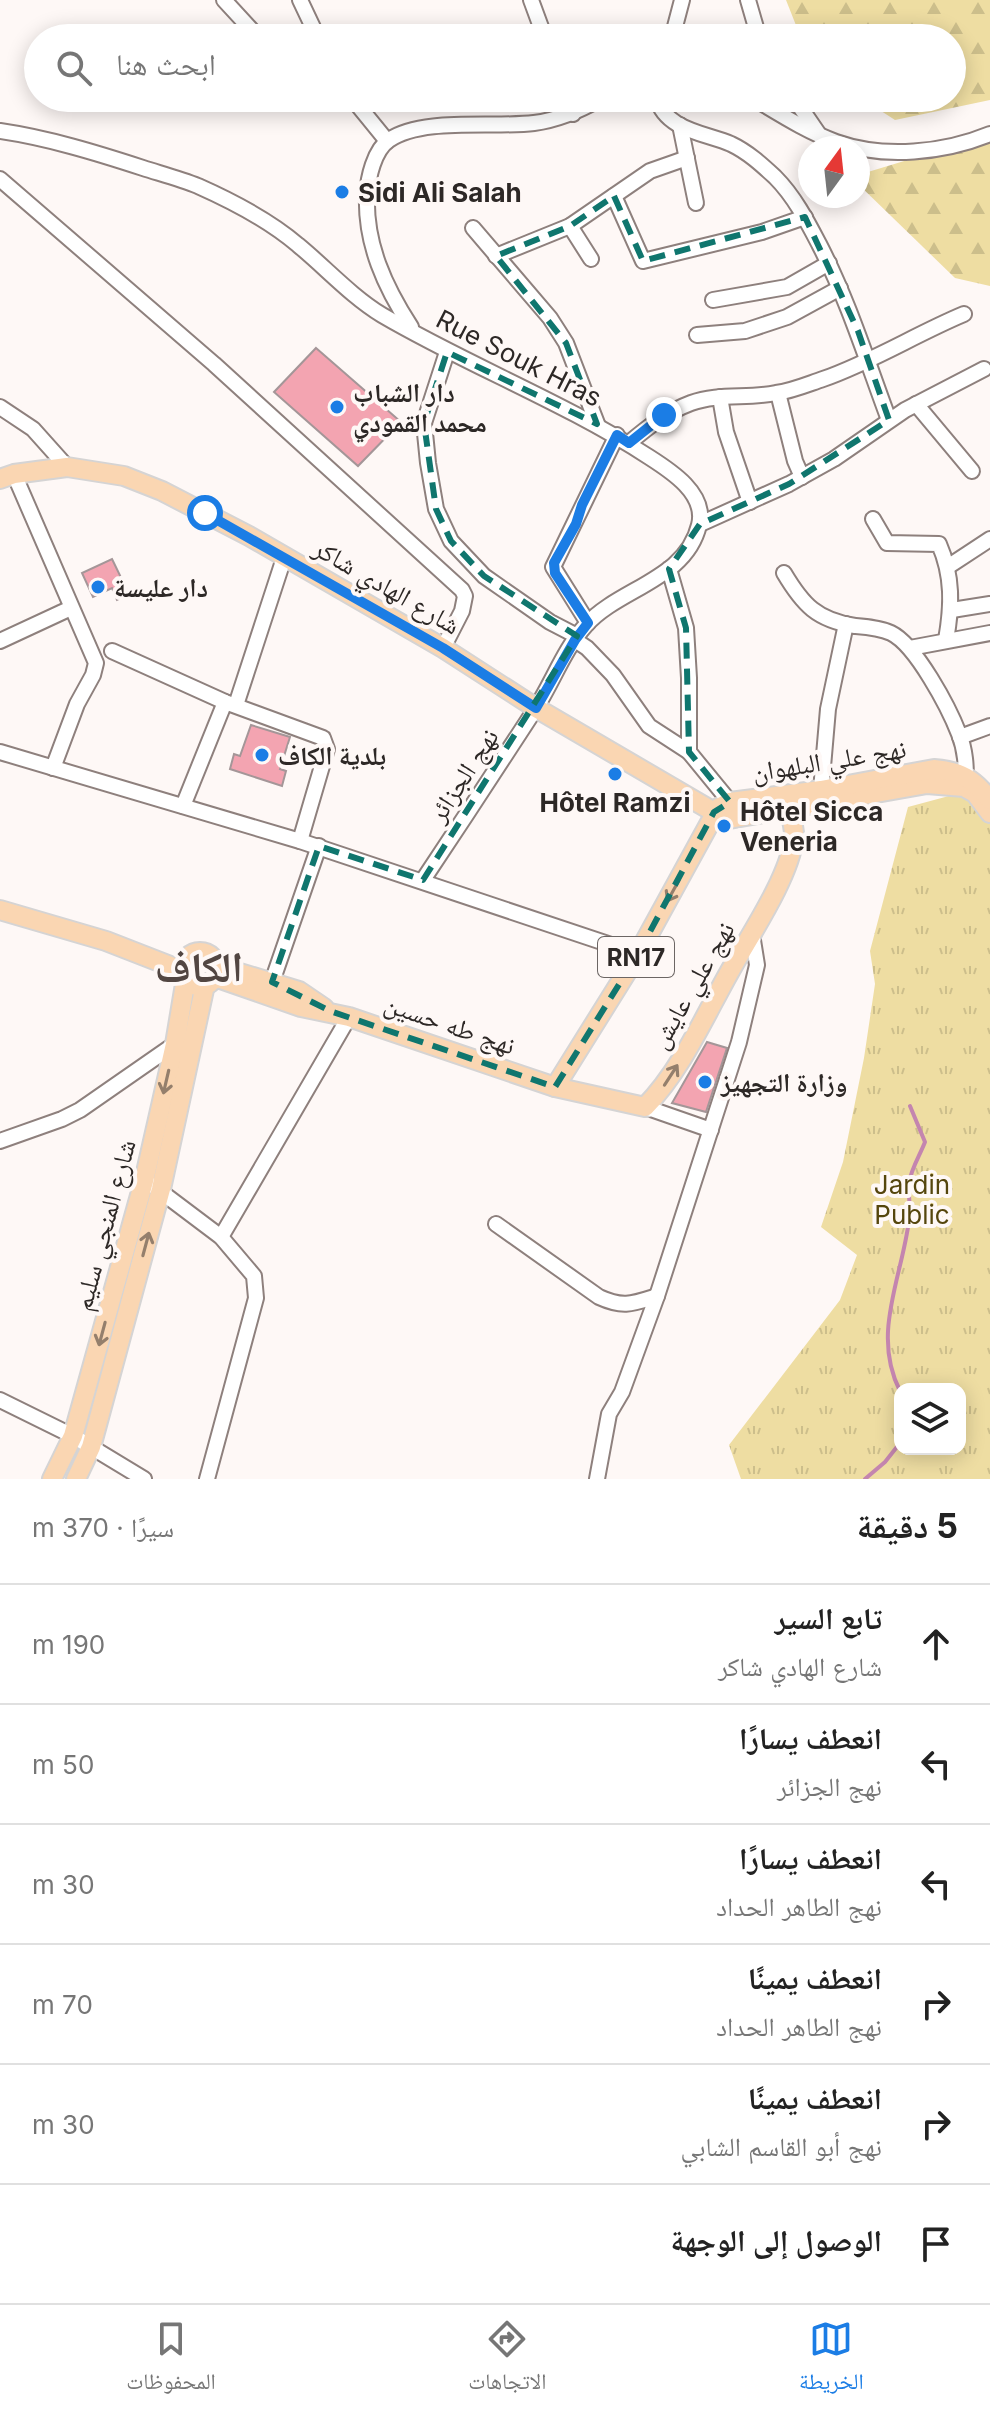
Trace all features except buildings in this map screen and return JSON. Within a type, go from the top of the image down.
[{"type":"main road","name":"شارع الهادي شاكر","points":[[7,476],[67,467],[124,476],[162,491],[443,648],[536,708],[720,814]]},
{"type":"main road","name":"نهج علي البلهوان","points":[[787,802],[821,790],[934,769],[950,770],[965,781]]},
{"type":"main road","name":"نهج علي البلهوان","points":[[720,814],[787,802],[965,781]]},
{"type":"main road","points":[[965,781],[978,785],[990,800]]},
{"type":"main road","points":[[965,781],[990,813]]},
{"type":"main road","name":"نهج علي عايش","points":[[645,1107],[668,1080],[752,934],[788,859],[794,838],[787,802]]},
{"type":"main road","name":"RN17","points":[[555,1087],[720,814]]},
{"type":"main road","points":[[0,910],[186,968],[198,986],[212,976],[214,959],[202,951],[186,968]]},
{"type":"main road","name":"شارع المنجي سليم","points":[[76,1479],[91,1447],[152,1185],[186,968]]},
{"type":"main road","name":"نهج طه حسين","points":[[212,976],[272,982],[299,991],[330,1011]]},
{"type":"main road","name":"نهج طه حسين","points":[[212,976],[301,1007],[349,1017],[555,1087]]},
{"type":"main road","name":"شارع المنجي سليم","points":[[52,1479],[73,1436],[152,1185],[212,976]]},
{"type":"main road","points":[[555,1087],[645,1107]]},
{"type":"street","points":[[224,0],[246,24]]},
{"type":"street","points":[[300,0],[311,24]]},
{"type":"street","points":[[531,0],[540,24]]},
{"type":"street","points":[[676,24],[682,0]]},
{"type":"street","points":[[748,0],[755,24]]},
{"type":"street","points":[[363,112],[387,141]]},
{"type":"street","points":[[413,331],[384,279],[366,215],[367,189],[375,160],[387,141],[407,131],[436,126],[524,124],[577,112]]},
{"type":"street","points":[[663,112],[680,125],[733,145],[758,161],[781,183],[805,217],[829,263],[889,420]]},
{"type":"street","points":[[778,112],[818,134],[851,145],[896,151],[934,149],[990,134]]},
{"type":"street","points":[[803,112],[818,134]]},
{"type":"street","points":[[680,125],[696,203]]},
{"type":"street","name":"Rue Souk Hras","points":[[0,131],[108,157],[195,185],[250,211],[295,242],[357,297],[447,352],[623,439],[682,480],[693,494],[699,509],[700,524]]},
{"type":"street","points":[[496,256],[570,226],[650,171],[687,158]]},
{"type":"street","points":[[0,179],[214,364],[462,590],[465,596],[462,611],[443,648]]},
{"type":"street","points":[[614,196],[643,261],[762,232],[805,217]]},
{"type":"street","points":[[570,226],[591,259]]},
{"type":"street","points":[[473,228],[550,318],[566,343],[598,426]]},
{"type":"street","points":[[713,300],[787,287],[829,263]]},
{"type":"street","points":[[697,335],[745,331],[787,317],[840,288]]},
{"type":"street","points":[[588,623],[553,567],[623,439],[693,402],[778,393],[868,362],[902,341],[964,314]]},
{"type":"street","points":[[447,352],[424,423],[436,509],[451,541],[484,576],[576,638],[613,675],[649,726],[689,752]]},
{"type":"street","points":[[700,524],[802,477],[834,459],[889,420],[984,369]]},
{"type":"street","points":[[778,393],[802,477]]},
{"type":"street","points":[[720,397],[726,432],[750,502]]},
{"type":"street","points":[[916,404],[972,471]]},
{"type":"street","points":[[0,407],[33,429],[67,467]]},
{"type":"street","points":[[7,476],[96,663],[53,768]]},
{"type":"street","points":[[873,519],[887,543],[939,544],[949,566],[952,610],[946,640]]},
{"type":"street","name":"نهج الجزائر","points":[[423,880],[536,708],[576,638],[588,623],[608,607],[669,569],[689,548],[700,524]]},
{"type":"street","points":[[949,566],[990,539]]},
{"type":"street","points":[[183,806],[230,703],[284,558]]},
{"type":"street","points":[[669,569],[686,628],[689,752],[720,814]]},
{"type":"street","points":[[784,573],[809,609],[819,615],[894,634],[910,648],[960,737],[965,781]]},
{"type":"street","points":[[952,610],[990,604]]},
{"type":"street","points":[[0,641],[71,608]]},
{"type":"street","points":[[821,790],[828,709],[846,624]]},
{"type":"street","points":[[910,648],[990,633]]},
{"type":"street","points":[[112,651],[230,703],[317,734],[327,749],[300,841]]},
{"type":"street","points":[[960,737],[990,726]]},
{"type":"street","points":[[0,752],[319,846],[638,954]]},
{"type":"street","points":[[272,982],[319,846]]},
{"type":"street","points":[[597,1479],[609,1414],[622,1392],[657,1296],[739,1042],[757,965],[752,934]]},
{"type":"street","points":[[221,1237],[349,1017]]},
{"type":"street","points":[[0,1141],[80,1110],[175,1044]]},
{"type":"street","points":[[645,1107],[711,1130]]},
{"type":"street","points":[[152,1185],[221,1237],[254,1276],[257,1291],[207,1479]]},
{"type":"street","points":[[496,1224],[599,1297],[616,1305],[629,1305],[657,1296]]},
{"type":"street","points":[[0,1400],[73,1436],[144,1479]]},
{"type":"highlighted area","points":[[614,196],[643,261],[805,217],[858,331],[889,420],[789,484],[700,524],[669,569],[686,628],[689,752],[730,802],[714,812],[638,954],[555,1087],[330,1011],[272,982],[319,846],[423,880],[577,636],[484,576],[451,541],[436,509],[424,423],[447,352],[597,424],[566,343],[496,256],[570,226]]},
{"type":"green space","points":[[786,0],[990,0],[990,100],[966,105],[966,24],[795,24]]},
{"type":"green space","points":[[883,112],[933,112],[895,120]]},
{"type":"green space","points":[[990,135],[990,286],[955,278],[870,196],[870,171]]},
{"type":"green space","name":"Jardin Public","points":[[960,793],[990,819],[990,1479],[741,1479],[729,1445],[840,1300],[857,1255],[821,1227],[843,1162],[864,1058],[875,984],[870,951],[908,807]]},
{"type":"waterway","points":[[897,1383],[888,1348],[888,1327],[909,1220],[909,1183],[925,1142],[910,1106]]},
{"type":"waterway","points":[[865,1479],[894,1451]]},
{"type":"place","name":"Sidi Ali Salah","points":[[342,192]]},
{"type":"place","name":"دار الشباب محمد القمودي","points":[[337,407]]},
{"type":"place","name":"دار عليسة","points":[[98,587]]},
{"type":"place","name":"بلدية الكاف","points":[[262,755]]},
{"type":"place","name":"Hôtel Ramzi","points":[[615,774]]},
{"type":"place","name":"Hôtel Sicca Veneria","points":[[724,826]]},
{"type":"place","name":"وزارة التجهيز","points":[[705,1082]]},
{"type":"district","name":"الكاف","points":[[199,966]]},
{"type":"route","points":[[205,513],[443,648],[536,708],[588,623],[555,573],[554,563],[576,524],[582,505],[617,435],[629,443],[664,415]]}]
